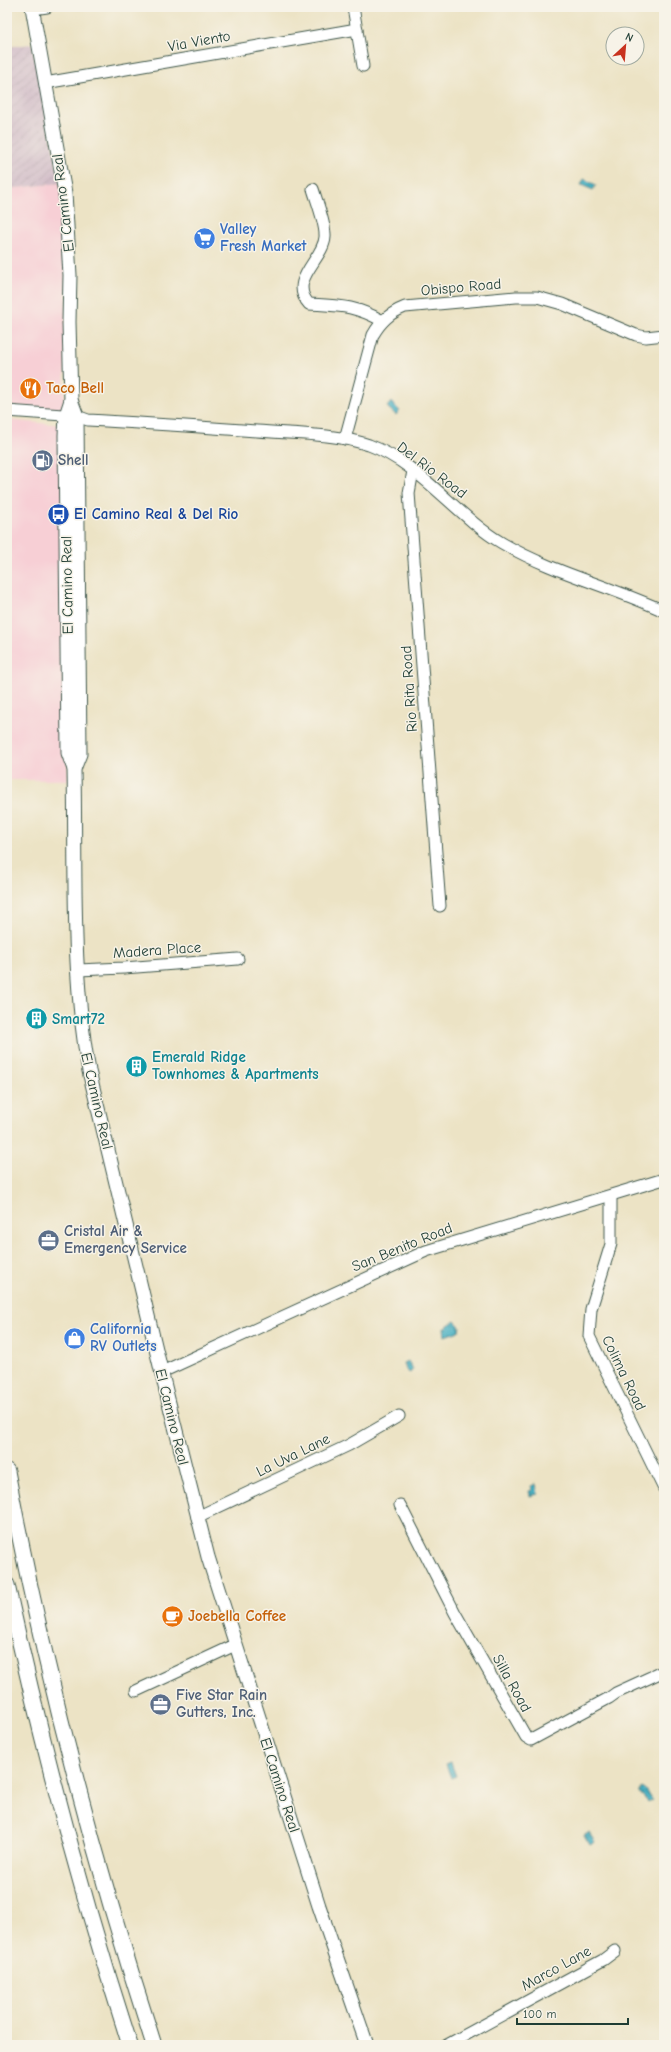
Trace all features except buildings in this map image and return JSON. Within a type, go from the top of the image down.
[{"type":"highway","points":[[7,1471],[41,1636],[67,1747],[109,1902],[154,2045]]},
{"type":"highway","points":[[7,1585],[39,1727],[66,1830],[87,1908],[130,2045]]},
{"type":"main road","name":"El Camino Real","points":[[32,8],[64,193],[69,238],[71,400],[74,419],[80,754],[74,769],[78,970],[81,1014],[90,1071],[197,1517],[235,1645],[321,1912],[367,2045]]},
{"type":"street","points":[[32,8],[47,7]]},
{"type":"street","points":[[353,7],[363,66]]},
{"type":"street","name":"Via Viento","points":[[45,83],[357,29]]},
{"type":"street","points":[[313,189],[326,236],[324,244],[305,275],[302,288],[303,298],[309,304],[346,305],[365,311],[383,321]]},
{"type":"street","name":"Obispo Road","points":[[345,439],[373,335],[383,321],[396,311],[413,306],[528,297],[554,301],[636,335],[646,337],[664,335]]},
{"type":"street","name":"Del Rio Road","points":[[7,411],[74,419]]},
{"type":"street","name":"Del Rio Road","points":[[7,417],[74,419],[316,435],[345,439],[382,451],[413,471],[487,533],[520,553],[540,563],[664,612]]},
{"type":"street","name":"Rio Rita Road","points":[[413,471],[409,493],[440,906]]},
{"type":"street","name":"Madera Place","points":[[78,970],[238,959]]},
{"type":"street","name":"San Benito Road","points":[[162,1372],[426,1251],[664,1179]]},
{"type":"street","name":"Colima Road","points":[[611,1196],[611,1244],[590,1309],[589,1336],[664,1489]]},
{"type":"street","name":"La Uva Lane","points":[[197,1517],[349,1445],[399,1416]]},
{"type":"street","name":"Silla Road","points":[[400,1505],[455,1613],[526,1737],[531,1740],[616,1693],[664,1671]]},
{"type":"street","points":[[136,1691],[235,1645]]},
{"type":"street","name":"Marco Lane","points":[[447,2045],[603,1960],[616,1951]]},
{"type":"shaded area","points":[[32,44],[60,183],[7,189],[7,47]]},
{"type":"shaded area","points":[[60,183],[67,257],[64,411],[7,406],[7,189]]},
{"type":"shaded area","points":[[7,420],[63,425],[68,780],[7,780]]},
{"type":"water","points":[[584,179],[596,185],[593,190],[581,185]]},
{"type":"water","points":[[391,402],[400,411],[396,415],[387,407]]},
{"type":"water","points":[[455,1321],[460,1326],[459,1331],[445,1336],[444,1328],[447,1328],[448,1325]]},
{"type":"water","points":[[408,1361],[413,1369],[410,1373],[406,1370],[404,1363]]},
{"type":"water","points":[[536,1484],[538,1494],[530,1496],[529,1491],[532,1490],[531,1486]]},
{"type":"water","points":[[451,1763],[456,1776],[451,1778],[446,1765]]},
{"type":"water","points":[[642,1788],[647,1791],[652,1800],[647,1803],[643,1796],[639,1794]]},
{"type":"water","points":[[589,1833],[595,1842],[590,1845],[584,1835]]},
{"type":"place","name":"Valley Fresh Market","points":[[205,238]]},
{"type":"place","name":"Taco Bell","points":[[31,388]]},
{"type":"place","name":"Shell","points":[[42,460]]},
{"type":"place","name":"El Camino Real & Del Rio","points":[[59,514]]},
{"type":"place","name":"Smart72","points":[[37,1019]]},
{"type":"place","name":"Emerald Ridge Townhomes & Apartments","points":[[136,1066]]},
{"type":"place","name":"Cristal Air & Emergency Service","points":[[48,1240]]},
{"type":"place","name":"California RV Outlets","points":[[74,1338]]},
{"type":"place","name":"Joebella Coffee","points":[[173,1616]]},
{"type":"place","name":"Five Star Rain Gutters, Inc.","points":[[161,1704]]}]
